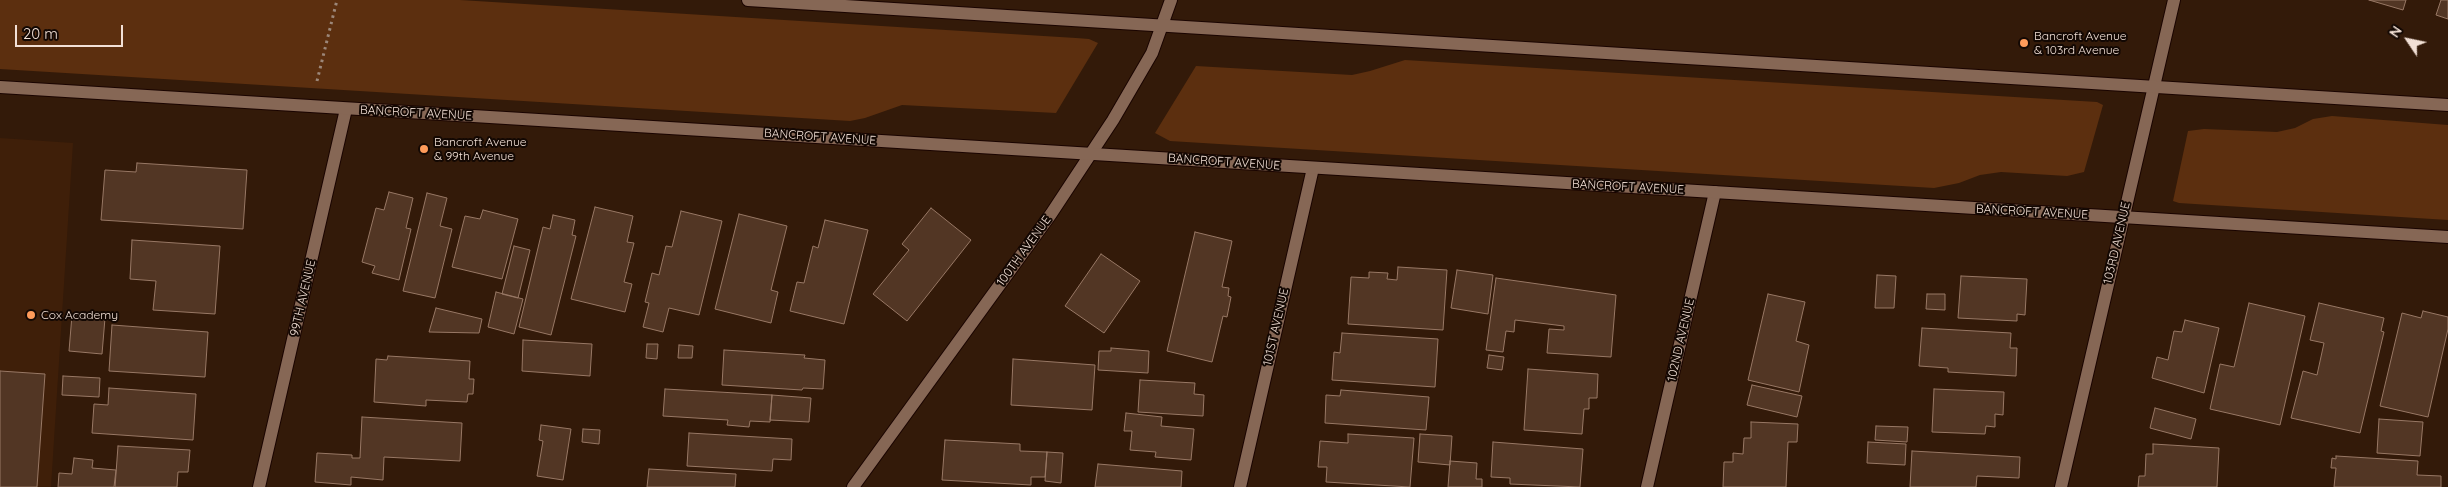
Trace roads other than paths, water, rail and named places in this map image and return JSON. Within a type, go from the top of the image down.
[{"type":"main road","points":[[748,0],[2448,105]]},
{"type":"main road","name":"100TH AVENUE","points":[[853,487],[1051,214],[1091,153],[1152,53],[1171,0]]},
{"type":"main road","name":"103RD AVENUE","points":[[2061,487],[2174,0]]},
{"type":"main road","name":"BANCROFT AVENUE","points":[[0,87],[2448,237]]},
{"type":"main road","name":"99TH AVENUE","points":[[259,487],[346,108]]},
{"type":"main road","name":"101ST AVENUE","points":[[1240,487],[1312,168]]},
{"type":"main road","name":"102ND AVENUE","points":[[1647,487],[1716,192]]},
{"type":"place","name":"Bancroft Avenue & 103rd Avenue","points":[[2024,43]]},
{"type":"place","name":"Bancroft Avenue & 99th Avenue","points":[[424,149]]},
{"type":"place","name":"Cox Academy","points":[[31,315]]}]
